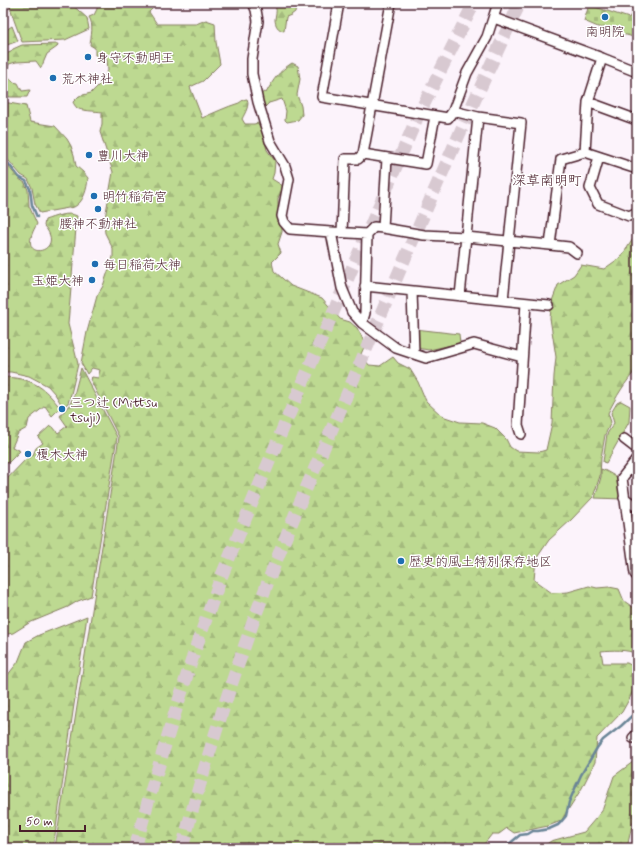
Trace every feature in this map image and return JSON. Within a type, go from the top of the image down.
[{"type":"street","points":[[253,3],[258,21],[252,59],[252,74],[258,102],[270,141],[285,166],[290,179],[282,216],[284,222],[290,229],[367,234]]},
{"type":"street","points":[[338,3],[322,97],[448,118],[453,111],[467,73],[487,37],[498,3]]},
{"type":"street","points":[[342,233],[345,159],[358,159],[363,154],[391,3]]},
{"type":"street","points":[[494,18],[637,72]]},
{"type":"street","points":[[585,152],[588,102],[602,58]]},
{"type":"street","points":[[588,102],[637,120]]},
{"type":"street","points":[[453,111],[478,117],[522,123],[503,300]]},
{"type":"street","points":[[363,154],[426,164],[434,116]]},
{"type":"street","points":[[460,296],[478,117]]},
{"type":"street","points":[[550,245],[561,159],[585,152],[637,170]]},
{"type":"street","points":[[599,157],[590,188],[598,204],[629,216],[637,212]]},
{"type":"street","points":[[383,228],[387,158]]},
{"type":"street","points":[[362,323],[365,313],[367,234],[374,227],[424,235],[466,237],[569,247],[577,253]]},
{"type":"street","points":[[331,232],[342,288],[352,312],[362,323],[396,348],[426,358],[474,344],[522,357]]},
{"type":"street","points":[[365,286],[549,305]]},
{"type":"street","points":[[412,290],[414,354]]},
{"type":"street","points":[[521,434],[518,425],[526,303]]},
{"type":"street","points":[[624,439],[637,450]]},
{"type":"street","points":[[637,459],[622,478],[635,574],[637,576]]},
{"type":"street","points":[[624,498],[637,508]]},
{"type":"green space","points":[[9,3],[70,3],[87,18],[89,29],[65,40],[22,42]]},
{"type":"green space","points":[[97,3],[158,3],[149,12],[157,24],[196,24],[206,20],[215,23],[216,42],[220,64],[203,81],[190,87],[202,118],[247,99],[248,106],[242,119],[245,124],[258,123],[262,131],[267,150],[275,161],[272,179],[283,186],[278,198],[278,206],[281,211],[282,224],[282,232],[278,244],[281,253],[272,262],[274,271],[291,286],[322,298],[340,319],[350,322],[357,328],[365,345],[361,354],[369,365],[380,366],[393,357],[398,363],[410,369],[418,382],[426,401],[442,416],[460,422],[482,423],[495,428],[506,439],[510,447],[516,451],[539,452],[546,450],[552,423],[556,357],[550,318],[552,301],[558,285],[574,275],[581,265],[604,269],[621,257],[633,239],[637,237],[637,369],[621,390],[608,413],[611,422],[605,435],[600,476],[593,497],[549,540],[536,559],[534,580],[552,593],[568,592],[589,586],[619,589],[624,601],[637,610],[637,654],[633,652],[615,650],[601,651],[603,663],[627,663],[636,668],[637,685],[622,712],[597,738],[595,762],[582,788],[561,821],[548,826],[514,833],[507,828],[499,834],[492,834],[481,848],[55,848],[119,437],[90,379],[92,377],[98,378],[100,370],[92,368],[87,374],[81,363],[87,332],[97,296],[103,286],[113,257],[113,249],[105,233],[104,224],[113,172],[100,132],[102,112],[79,109],[73,102],[79,96],[91,93],[102,82],[108,70],[107,59],[103,56],[95,55],[95,48],[90,45],[92,27],[89,17],[94,15],[97,9]]},
{"type":"green space","points":[[274,3],[297,3],[295,12],[286,17],[284,31],[277,27]]},
{"type":"green space","points":[[589,5],[629,18],[633,11],[637,12],[637,38],[598,27],[584,21]]},
{"type":"green space","points":[[12,26],[18,41],[7,45],[5,54],[22,45],[58,44],[57,47],[47,54],[41,68],[36,61],[16,62],[9,64],[7,75],[13,82],[18,83],[22,91],[30,90],[27,97],[3,96],[3,32]]},
{"type":"green space","points":[[292,63],[298,66],[300,79],[297,95],[301,106],[302,115],[298,120],[287,122],[285,120],[286,111],[282,99],[269,103],[265,107],[263,107],[260,100],[261,94],[264,92],[266,93],[277,76]]},
{"type":"green space","points":[[3,102],[26,106],[30,122],[55,126],[67,139],[74,155],[76,166],[88,178],[83,199],[77,205],[74,207],[40,213],[35,204],[32,188],[28,179],[21,175],[3,154]]},
{"type":"green space","points":[[3,160],[18,178],[25,183],[28,190],[29,206],[37,224],[31,237],[31,245],[35,250],[46,248],[50,243],[50,235],[44,226],[45,220],[65,214],[77,216],[68,324],[78,364],[68,403],[63,407],[48,386],[29,376],[11,372],[3,372]]},
{"type":"green space","points":[[415,329],[459,334],[460,343],[429,350],[416,348]]},
{"type":"green space","points":[[81,368],[117,437],[91,596],[29,623],[13,633],[3,635],[3,483],[26,459],[33,455],[36,448],[43,443],[38,437],[50,426],[53,427],[58,433],[67,426],[60,416],[70,404],[74,395]]},
{"type":"green space","points":[[3,377],[29,381],[48,394],[60,408],[52,416],[45,406],[29,419],[27,428],[18,433],[12,447],[20,451],[9,462],[3,465]]},
{"type":"green space","points":[[621,401],[630,406],[629,422],[606,463],[603,462],[607,434],[614,423],[611,413],[617,403]]},
{"type":"green space","points":[[601,469],[620,479],[622,499],[595,498],[601,477]]},
{"type":"green space","points":[[87,616],[53,848],[3,848],[3,681],[18,662],[26,642],[39,635]]},
{"type":"green space","points":[[637,759],[637,813],[632,825],[627,848],[541,848],[551,841],[584,832],[602,811],[614,776]]},
{"type":"waterway","points":[[3,157],[19,177],[26,181],[30,189],[32,205],[37,217]]},
{"type":"waterway","points":[[487,848],[490,845],[508,845],[520,835],[528,834],[533,831],[549,829],[558,825],[566,816],[569,802],[581,775],[597,748],[603,740],[637,711]]},
{"type":"tunnel","points":[[135,848],[172,722],[195,650],[220,580],[278,440],[417,118],[474,3]]},
{"type":"tunnel","points":[[182,848],[200,784],[240,657],[285,539],[436,186],[520,3]]},
{"type":"place","name":"南明院","points":[[605,17]]},
{"type":"place","name":"身守不動明王","points":[[88,57]]},
{"type":"place","name":"荒木神社","points":[[53,78]]},
{"type":"place","name":"豊川大神","points":[[89,155]]},
{"type":"place","name":"明竹稲荷宮","points":[[94,196]]},
{"type":"place","name":"腰神不動神社","points":[[98,209]]},
{"type":"place","name":"毎日稲荷大神","points":[[95,264]]},
{"type":"place","name":"玉姫大神","points":[[92,280]]},
{"type":"place","name":"三つ辻 (Mittsu tsuji)","points":[[62,409]]},
{"type":"place","name":"榎木大神","points":[[28,454]]},
{"type":"place","name":"歴史的風土特別保存地区","points":[[401,561]]},
{"type":"district","name":"深草南明町","points":[[547,180]]}]
